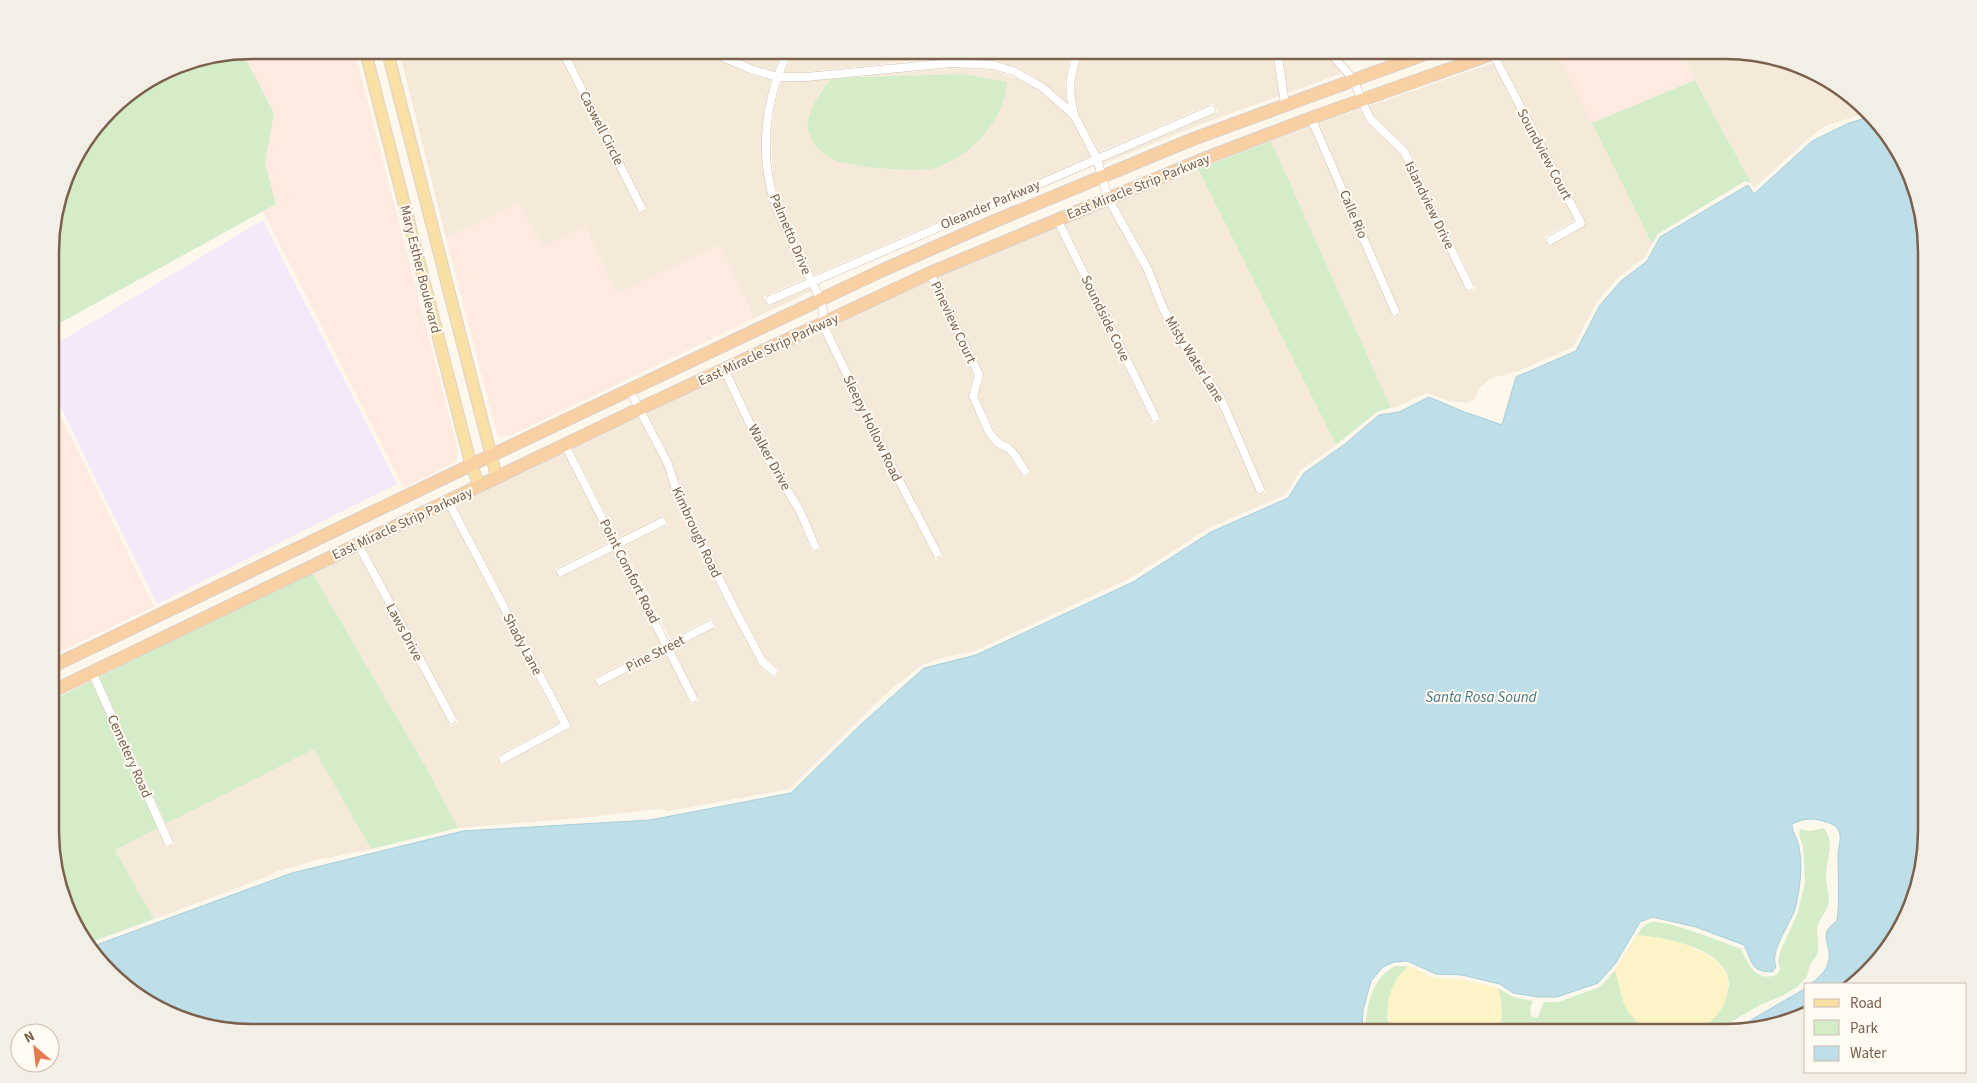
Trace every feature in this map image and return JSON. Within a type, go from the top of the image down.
[{"type":"highway","name":"East Miracle Strip Parkway","points":[[59,663],[629,389],[955,238],[1102,176],[1285,104],[1410,59]]},
{"type":"highway","name":"East Miracle Strip Parkway","points":[[59,688],[639,409],[930,273],[1108,198],[1311,118],[1478,59]]},
{"type":"main road","name":"Mary Esther Boulevard","points":[[367,59],[471,465],[480,486]]},
{"type":"main road","name":"Mary Esther Boulevard","points":[[389,59],[497,478]]},
{"type":"street","name":"Caswell Circle","points":[[567,59],[641,207]]},
{"type":"street","points":[[727,59],[753,70],[778,77],[806,77],[951,62],[993,65],[1013,71],[1032,80],[1074,115]]},
{"type":"street","name":"Palmetto Drive","points":[[785,59],[773,90],[766,133],[769,176],[777,207],[820,299]]},
{"type":"street","points":[[1074,115],[1069,84],[1076,59]]},
{"type":"street","points":[[1278,59],[1285,104]]},
{"type":"street","name":"Islandview Drive","points":[[1336,59],[1353,79],[1370,119],[1404,151],[1470,286]]},
{"type":"street","name":"Soundview Court","points":[[1501,59],[1581,223],[1551,240]]},
{"type":"street","name":"Oleander Parkway","points":[[770,300],[1212,110]]},
{"type":"street","name":"Misty Water Lane","points":[[1074,115],[1097,159],[1108,198],[1148,270],[1163,308],[1176,332],[1221,399],[1260,489]]},
{"type":"street","name":"Calle Rio","points":[[1311,118],[1395,311]]},
{"type":"street","name":"Soundside Cove","points":[[1057,219],[1155,417]]},
{"type":"street","name":"Pineview Court","points":[[930,273],[979,375],[974,390],[974,400],[994,439],[1008,448],[1025,471]]},
{"type":"street","name":"Sleepy Hollow Road","points":[[820,299],[823,310],[822,323],[887,457],[937,553]]},
{"type":"street","name":"Walker Drive","points":[[724,369],[761,447],[800,511],[815,546]]},
{"type":"street","name":"Kimbrough Road","points":[[629,389],[668,464],[688,517],[734,608],[762,661],[773,671]]},
{"type":"street","name":"Point Comfort Road","points":[[565,445],[693,698]]},
{"type":"street","name":"Shady Lane","points":[[448,501],[566,725],[503,759]]},
{"type":"street","points":[[561,572],[662,522]]},
{"type":"street","name":"Laws Drive","points":[[358,544],[452,719]]},
{"type":"street","name":"Pine Street","points":[[600,681],[710,625]]},
{"type":"street","name":"Cemetery Road","points":[[92,672],[168,841]]},
{"type":"shaded area","points":[[246,59],[356,59],[458,450],[458,458],[453,463],[404,488],[263,211],[276,204],[265,163],[274,113]]},
{"type":"shaded area","points":[[401,59],[562,59],[639,213],[647,209],[572,59],[719,59],[752,75],[771,80],[762,131],[764,176],[773,209],[806,278],[763,297],[768,306],[810,288],[812,291],[754,318],[720,245],[617,294],[585,227],[543,247],[518,203],[446,238]]},
{"type":"shaded area","points":[[740,59],[780,59],[775,71],[754,66]]},
{"type":"shaded area","points":[[790,59],[931,59],[805,72],[785,72]]},
{"type":"shaded area","points":[[979,59],[1071,59],[1065,84],[1067,102],[1034,76],[1014,66],[993,60]]},
{"type":"shaded area","points":[[1081,59],[1273,59],[1279,96],[1196,126],[1103,164],[1103,162],[1218,112],[1213,103],[1099,152],[1078,113],[1074,93],[1077,70]]},
{"type":"shaded area","points":[[1283,59],[1330,59],[1342,73],[1288,93]]},
{"type":"shaded area","points":[[1560,59],[1652,244],[1644,258],[1618,277],[1597,302],[1573,347],[1518,371],[1489,379],[1479,389],[1475,399],[1468,403],[1449,401],[1426,393],[1391,408],[1271,141],[1310,126],[1393,317],[1401,314],[1318,123],[1360,109],[1367,123],[1401,154],[1468,292],[1476,289],[1409,149],[1374,116],[1369,106],[1493,63],[1575,220],[1544,237],[1550,246],[1583,227],[1585,221],[1501,60]]},
{"type":"shaded area","points":[[1560,59],[1684,59],[1695,80],[1592,123]]},
{"type":"shaded area","points":[[1684,59],[1738,59],[1775,65],[1799,73],[1822,85],[1861,114],[1825,126],[1754,188]]},
{"type":"shaded area","points":[[951,68],[993,70],[1030,84],[1070,117],[1091,156],[814,275],[781,206],[773,176],[771,134],[774,110],[781,82],[831,79],[818,95],[832,159],[855,164],[903,169],[906,77],[867,76]]},
{"type":"shaded area","points":[[1198,169],[1336,445],[1301,470],[1285,495],[1209,528],[1130,578],[975,651],[941,658],[922,665],[893,687],[789,789],[670,811],[657,809],[591,817],[458,828],[427,769],[312,572],[356,551],[451,726],[459,722],[364,547],[447,508],[559,723],[497,756],[502,765],[568,730],[570,723],[455,504],[564,452],[610,542],[555,569],[559,578],[615,551],[662,643],[594,678],[599,687],[666,653],[691,704],[699,701],[674,649],[716,627],[711,618],[670,639],[623,547],[668,525],[664,516],[618,538],[572,448],[638,417],[664,465],[673,494],[730,611],[758,663],[775,678],[779,670],[766,658],[738,606],[696,523],[672,462],[647,413],[723,376],[758,449],[796,513],[812,552],[821,549],[804,509],[765,445],[731,373],[821,330],[883,459],[936,560],[943,556],[891,455],[829,326],[929,281],[974,376],[969,388],[969,397],[985,434],[995,447],[1010,457],[1024,478],[1031,472],[1011,444],[997,436],[979,399],[978,391],[983,381],[983,373],[937,277],[1055,225],[1153,424],[1161,420],[1064,222],[1107,205],[1144,272],[1159,309],[1172,334],[1217,401],[1258,495],[1266,492],[1225,397],[1167,306],[1152,268],[1115,201]]},
{"type":"shaded area","points":[[518,203],[543,247],[585,227],[617,293],[720,245],[754,318],[512,435],[498,437],[446,238]]},
{"type":"shaded area","points":[[263,220],[397,484],[157,604],[59,403],[59,342]]},
{"type":"shaded area","points":[[59,412],[153,605],[155,606],[59,652]]},
{"type":"shaded area","points":[[314,748],[371,849],[312,861],[275,872],[154,919],[115,850],[158,828],[166,847],[174,844],[166,824]]},
{"type":"green space","points":[[246,59],[274,113],[265,163],[276,204],[59,324],[60,227],[65,202],[73,178],[91,145],[115,115],[155,85],[178,73],[202,65],[227,60]]},
{"type":"green space","points":[[965,74],[1007,82],[1005,96],[1000,110],[983,136],[961,155],[935,168],[914,170],[867,167],[840,162],[823,153],[809,134],[808,123],[811,111],[831,79]]},
{"type":"green space","points":[[1695,80],[1754,188],[1751,183],[1745,181],[1658,234],[1652,244],[1592,123]]},
{"type":"green space","points":[[1271,141],[1391,408],[1378,411],[1336,445],[1198,169]]},
{"type":"green space","points":[[312,572],[427,769],[458,828],[371,849],[314,749],[166,824],[99,677]]},
{"type":"green space","points":[[91,681],[158,828],[115,850],[154,919],[93,941],[73,905],[65,881],[60,856],[59,697]]},
{"type":"green space","points":[[1824,828],[1828,834],[1830,851],[1826,869],[1826,883],[1829,902],[1818,925],[1818,952],[1809,966],[1807,976],[1790,992],[1727,1024],[1707,1024],[1715,1014],[1728,989],[1729,984],[1726,972],[1707,953],[1693,947],[1678,942],[1637,935],[1645,925],[1651,922],[1669,924],[1741,949],[1750,966],[1758,974],[1769,977],[1776,975],[1780,970],[1778,961],[1780,952],[1798,912],[1805,882],[1803,846],[1799,835],[1800,829],[1810,831]]},
{"type":"green space","points":[[1395,966],[1408,966],[1397,978],[1387,1016],[1388,1024],[1365,1024],[1372,992],[1379,980]]},
{"type":"green space","points":[[1615,970],[1636,1021],[1640,1024],[1501,1024],[1502,1011],[1498,988],[1513,997],[1533,1001],[1530,1009],[1531,1016],[1537,1018],[1544,1002],[1558,1002],[1600,987]]},
{"type":"sand","points":[[1637,935],[1662,938],[1691,947],[1716,960],[1724,970],[1728,980],[1728,991],[1725,1002],[1719,1012],[1707,1024],[1640,1024],[1631,1016],[1624,1003],[1615,970]]},
{"type":"sand","points":[[1408,966],[1435,978],[1465,980],[1498,988],[1502,1011],[1501,1024],[1389,1024],[1389,997],[1401,974]]},
{"type":"water","name":"Santa Rosa Sound","points":[[1865,118],[1886,145],[1904,178],[1912,202],[1917,227],[1918,844],[1912,881],[1898,917],[1878,949],[1862,968],[1844,983],[1811,983],[1821,975],[1827,966],[1829,951],[1826,940],[1827,931],[1837,921],[1840,839],[1838,829],[1834,825],[1810,819],[1792,824],[1800,855],[1800,886],[1795,909],[1775,953],[1776,967],[1772,972],[1756,968],[1744,945],[1696,927],[1652,917],[1640,922],[1615,964],[1598,983],[1557,997],[1538,997],[1513,993],[1500,984],[1462,975],[1436,974],[1407,961],[1394,962],[1383,967],[1371,981],[1363,1010],[1362,1024],[239,1024],[202,1018],[178,1010],[155,998],[115,968],[96,945],[292,873],[463,831],[650,820],[791,793],[858,727],[924,668],[976,655],[1133,582],[1211,532],[1288,498],[1304,473],[1345,444],[1379,415],[1399,412],[1429,397],[1502,425],[1516,377],[1576,351],[1600,305],[1621,281],[1647,261],[1660,237],[1748,185],[1754,194],[1812,141],[1849,123]]},
{"type":"water","points":[[1804,989],[1804,1008],[1775,1018],[1745,1023]]}]
